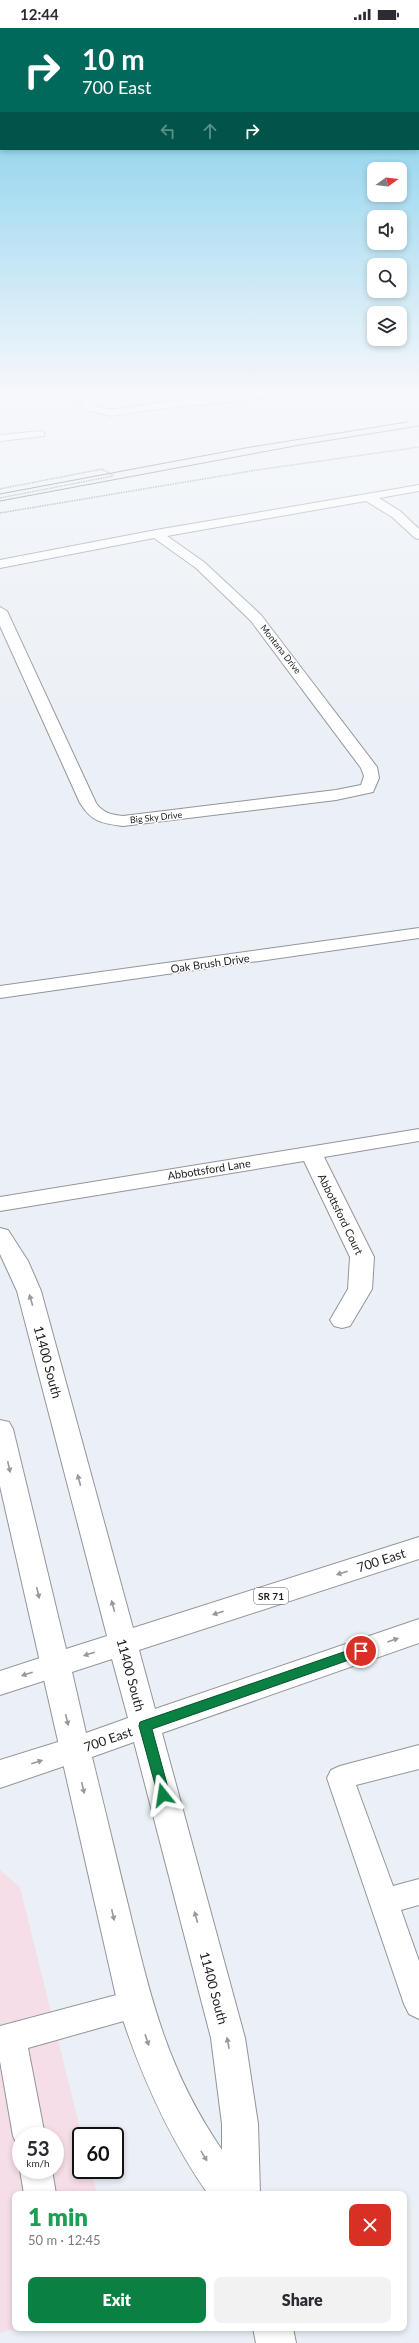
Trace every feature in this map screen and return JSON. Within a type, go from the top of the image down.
[{"type":"street","points":[[0,564],[350,499]]},
{"type":"street","points":[[372,499],[396,514],[419,535]]},
{"type":"street","name":"Montana Drive","points":[[156,534],[200,565],[229,591],[265,628],[369,768],[372,775],[372,782],[367,789]]},
{"type":"street","name":"Big Sky Drive","points":[[0,611],[88,803],[94,812],[106,819],[140,820],[336,795],[367,789]]},
{"type":"street","name":"Oak Brush Drive","points":[[0,992],[419,933]]},
{"type":"street","name":"Abbottsford Lane","points":[[0,1204],[419,1135]]},
{"type":"street","name":"Abbottsford Court","points":[[311,1152],[362,1257],[360,1289],[342,1320]]},
{"type":"street","name":"11400 South","points":[[0,1234],[16,1261],[28,1291],[228,2038],[240,2124],[241,2191]]},
{"type":"street","points":[[0,1429],[74,1750],[135,2005],[153,2058],[177,2112],[206,2160],[229,2191]]},
{"type":"street","name":"700 East","points":[[0,1684],[419,1548]]},
{"type":"street","name":"700 East","points":[[0,1774],[145,1726],[419,1631]]},
{"type":"street","points":[[273,2331],[276,2343]]},
{"type":"lane","points":[[419,1757],[340,1778],[419,2004]]},
{"type":"lane","points":[[384,1901],[419,1892]]},
{"type":"lane","points":[[27,2127],[5,2039],[135,2005]]},
{"type":"lane","points":[[38,2179],[40,2191]]},
{"type":"path","points":[[0,513],[83,499]]},
{"type":"shaded area","points":[[0,1870],[20,1887],[80,2127],[72,2127],[72,2179],[93,2179],[96,2191],[12,2191],[12,2329],[0,2333]]},
{"type":"tram line","points":[[0,501],[11,499]]},
{"type":"route","points":[[163,1795],[145,1726],[361,1651]]}]
